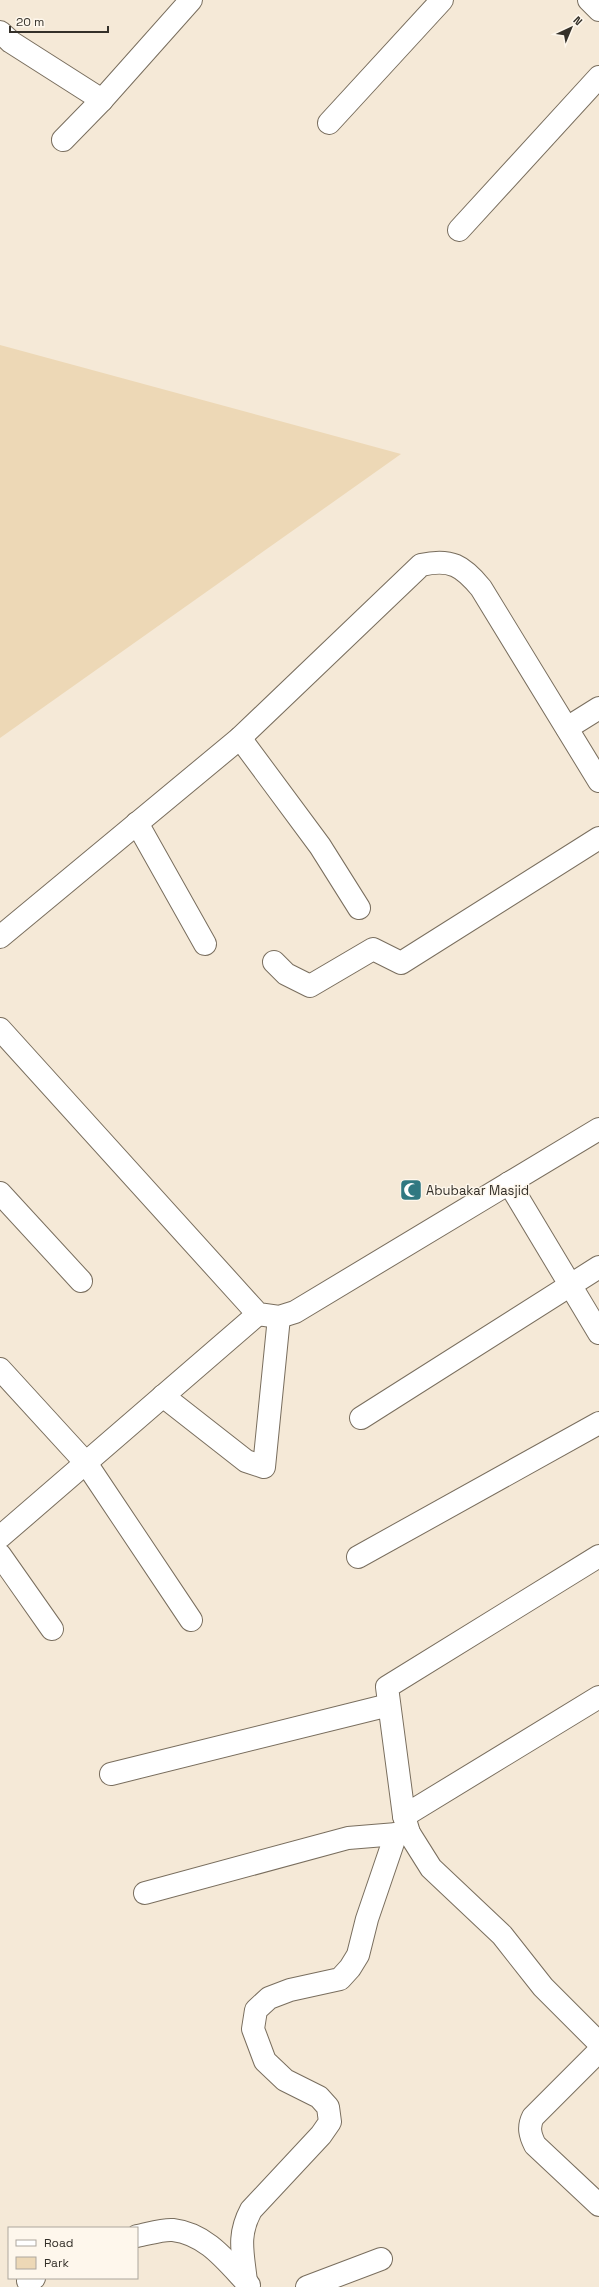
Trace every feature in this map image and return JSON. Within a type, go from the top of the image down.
[{"type":"street","points":[[63,140],[102,100],[191,0]]},
{"type":"street","points":[[329,123],[442,0]]},
{"type":"street","points":[[589,0],[599,10]]},
{"type":"street","points":[[0,32],[11,42],[102,100]]},
{"type":"street","points":[[458,230],[599,77]]},
{"type":"street","points":[[0,937],[240,738],[421,565],[436,562],[450,564],[467,571],[481,588],[599,781]]},
{"type":"street","points":[[567,728],[599,708]]},
{"type":"street","points":[[240,738],[320,846],[359,908]]},
{"type":"street","points":[[137,823],[204,944]]},
{"type":"street","points":[[274,962],[286,974],[310,986],[373,949],[401,963],[599,838]]},
{"type":"street","points":[[0,1029],[268,1315],[264,1466],[246,1461],[163,1396]]},
{"type":"street","points":[[0,1537],[163,1396],[268,1315],[295,1312],[599,1129]]},
{"type":"street","points":[[509,1183],[599,1333]]},
{"type":"street","points":[[0,1193],[81,1282]]},
{"type":"street","points":[[361,1418],[599,1267]]},
{"type":"street","points":[[0,1369],[86,1463],[191,1620]]},
{"type":"street","points":[[358,1557],[599,1423]]},
{"type":"street","points":[[0,1555],[52,1630]]},
{"type":"street","points":[[249,2284],[242,2236],[243,2225],[248,2215],[321,2135],[330,2122],[328,2107],[319,2097],[285,2080],[265,2062],[253,2029],[256,2010],[269,1998],[290,1990],[340,1979],[350,1968],[358,1955],[367,1919],[403,1828],[387,1686],[599,1556]]},
{"type":"street","points":[[145,1893],[348,1838],[403,1828],[599,1697]]},
{"type":"street","points":[[111,1774],[389,1705]]},
{"type":"street","points":[[403,1828],[431,1868],[502,1934],[542,1987],[599,2043]]},
{"type":"street","points":[[599,2051],[533,2116],[530,2124],[531,2137],[535,2145],[599,2205]]},
{"type":"street","points":[[138,2236],[172,2230],[190,2234],[206,2241],[249,2284]]},
{"type":"street","points":[[307,2287],[381,2259]]},
{"type":"green space","points":[[0,345],[401,454],[0,738]]},
{"type":"place","name":"Abubakar Masjid","points":[[411,1190]]}]
